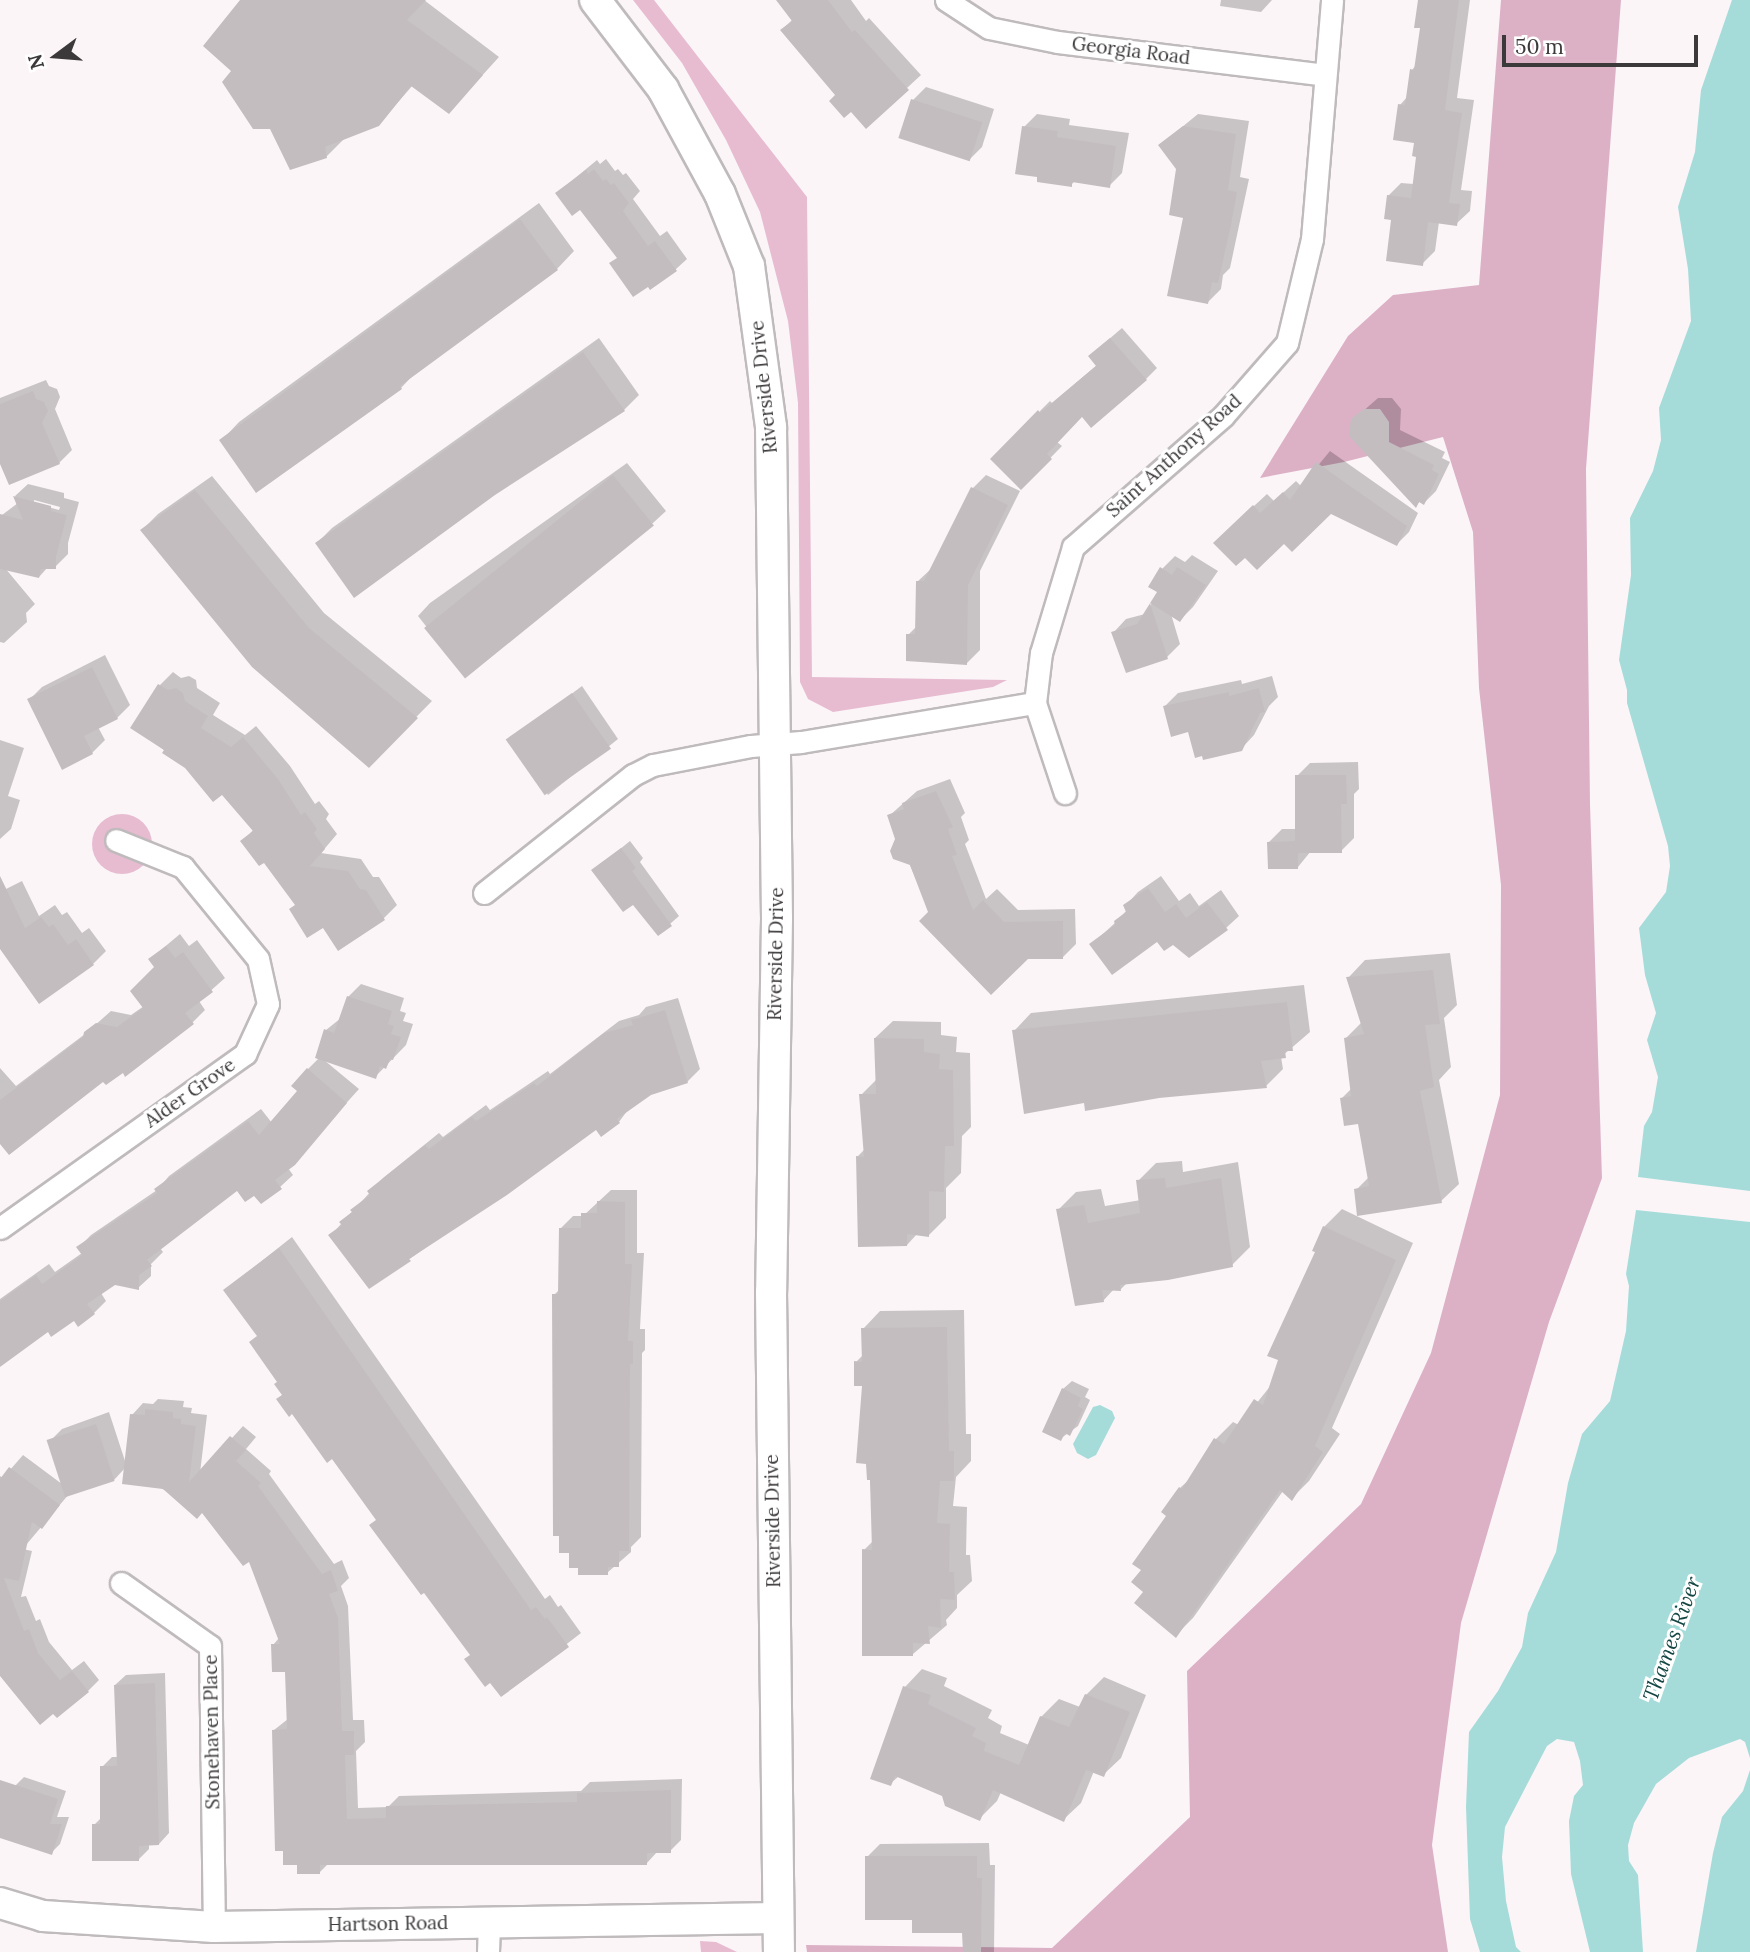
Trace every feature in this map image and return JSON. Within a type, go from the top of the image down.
[{"type":"main road","name":"Riverside Drive","points":[[595,0],[663,89],[720,194],[749,266],[771,427],[777,919],[771,1306],[779,1952]]},
{"type":"main road","name":"Hartson Road","points":[[0,1903],[43,1916],[214,1927],[778,1918]]},
{"type":"street","name":"Georgia Road","points":[[946,0],[989,28],[1017,34],[1325,75]]},
{"type":"street","name":"Saint Anthony Road","points":[[1065,793],[1035,703],[1041,653],[1073,547],[1223,415],[1287,343],[1312,239],[1332,0]]},
{"type":"street","points":[[484,893],[633,775],[653,765],[1035,703]]},
{"type":"street","name":"Alder Grove","points":[[0,1228],[246,1054],[268,1004],[258,959],[183,867],[116,840]]},
{"type":"street","name":"Stonehaven Place","points":[[121,1583],[210,1646],[214,1927]]},
{"type":"street","points":[[488,1952],[489,1923]]},
{"type":"shaded area","points":[[633,0],[654,0],[807,197],[812,677],[1007,680],[993,687],[833,712],[808,699],[800,682],[798,403],[788,321],[760,212],[726,140],[682,63]]},
{"type":"shaded area","points":[[1501,0],[1621,0],[1586,469],[1590,804],[1602,1178],[1549,1322],[1461,1623],[1432,1845],[1448,1952],[807,1952],[806,1945],[1052,1948],[1190,1817],[1187,1671],[1361,1504],[1431,1353],[1500,1095],[1501,885],[1479,688],[1473,532],[1443,437],[1344,462],[1260,478],[1348,336],[1393,295],[1479,285]]},
{"type":"shaded area","points":[[122,814],[139,819],[147,827],[152,844],[147,861],[139,869],[122,874],[105,869],[97,861],[92,844],[97,827],[105,819]]},
{"type":"shaded area","points":[[700,1941],[716,1942],[737,1952],[701,1952]]},
{"type":"water","points":[[1732,0],[1750,0],[1750,1191],[1638,1177],[1644,1126],[1652,1112],[1658,1077],[1647,1040],[1656,1013],[1645,975],[1639,928],[1666,892],[1670,866],[1668,846],[1627,703],[1627,690],[1619,660],[1631,575],[1630,518],[1653,471],[1661,440],[1659,408],[1691,321],[1688,269],[1678,207],[1695,152],[1701,90]]},
{"type":"water","name":"Thames River","points":[[1636,1210],[1750,1222],[1750,1758],[1745,1742],[1740,1739],[1689,1758],[1656,1784],[1634,1823],[1628,1845],[1629,1861],[1638,1875],[1643,1952],[1590,1952],[1571,1874],[1569,1821],[1574,1796],[1583,1785],[1580,1761],[1574,1742],[1557,1739],[1547,1746],[1505,1827],[1502,1857],[1506,1901],[1516,1947],[1521,1952],[1480,1952],[1470,1919],[1466,1807],[1469,1732],[1498,1691],[1522,1647],[1528,1613],[1556,1552],[1568,1483],[1582,1434],[1610,1401],[1626,1331],[1629,1286],[1626,1274]]},
{"type":"water","points":[[1100,1405],[1112,1411],[1115,1418],[1096,1455],[1088,1459],[1077,1453],[1073,1444],[1093,1407]]},
{"type":"water","points":[[1750,1770],[1750,1952],[1696,1952],[1722,1817],[1743,1791]]},
{"type":"building","points":[[240,0],[426,0],[407,20],[483,75],[449,114],[411,86],[379,126],[325,147],[327,158],[290,170],[270,129],[253,129],[222,82],[231,71],[203,46]]},
{"type":"building","points":[[776,0],[828,0],[852,32],[855,30],[909,90],[866,129],[851,112],[844,118],[829,101],[835,95],[780,30],[792,21]]},
{"type":"building","points":[[1418,0],[1459,0],[1445,110],[1462,113],[1449,203],[1460,204],[1457,226],[1428,222],[1423,266],[1386,261],[1391,220],[1384,219],[1387,195],[1411,198],[1416,157],[1412,156],[1414,143],[1393,140],[1398,104],[1405,105],[1410,69],[1414,70],[1420,28],[1414,28]]},
{"type":"building","points":[[911,99],[982,122],[970,161],[898,138]]},
{"type":"building","points":[[1022,126],[1058,131],[1057,137],[1116,146],[1110,188],[1072,182],[1072,187],[1037,182],[1037,177],[1015,174]]},
{"type":"building","points":[[1183,126],[1236,134],[1228,190],[1237,192],[1218,283],[1212,282],[1208,304],[1167,296],[1183,218],[1169,215],[1176,169],[1158,145]]},
{"type":"building","points":[[594,169],[603,181],[606,179],[611,185],[614,183],[629,203],[623,211],[648,246],[655,241],[677,271],[650,290],[648,287],[633,297],[609,263],[617,258],[580,210],[572,216],[555,193],[586,170],[588,174]]},
{"type":"building","points":[[520,219],[558,270],[400,386],[402,389],[256,493],[219,440]]},
{"type":"building","points":[[1110,338],[1147,380],[1091,428],[1082,417],[1047,454],[1052,459],[1021,490],[990,459],[1038,410],[1040,413],[1096,366],[1088,356]]},
{"type":"building","points":[[583,352],[625,411],[495,495],[354,598],[315,543]]},
{"type":"building","points":[[33,391],[36,399],[44,402],[48,411],[42,423],[60,464],[9,485],[0,464],[0,404]]},
{"type":"building","points":[[1364,409],[1380,409],[1389,422],[1389,442],[1434,465],[1432,470],[1439,474],[1424,505],[1419,502],[1416,508],[1349,436],[1351,419]]},
{"type":"building","points":[[1316,462],[1407,526],[1397,546],[1331,514],[1292,552],[1284,544],[1257,570],[1245,558],[1236,566],[1213,543],[1253,505],[1260,513],[1283,492],[1290,500]]},
{"type":"building","points":[[613,475],[654,526],[465,678],[424,628]]},
{"type":"building","points":[[971,487],[1008,505],[968,585],[967,665],[906,661],[906,634],[915,634],[916,581],[924,581]]},
{"type":"building","points":[[195,490],[309,628],[418,718],[369,768],[252,667],[140,530]]},
{"type":"building","points":[[13,496],[51,506],[51,511],[67,515],[56,557],[56,569],[41,569],[39,578],[0,569],[0,514],[23,520]]},
{"type":"building","points":[[1160,567],[1172,575],[1177,567],[1206,585],[1180,622],[1150,603],[1157,592],[1148,587]]},
{"type":"building","points":[[1150,603],[1168,659],[1126,673],[1111,632],[1137,624]]},
{"type":"building","points":[[92,667],[118,719],[84,736],[93,754],[62,770],[27,699]]},
{"type":"building","points":[[158,684],[168,690],[176,688],[183,693],[185,701],[208,716],[201,728],[231,747],[243,737],[278,779],[301,815],[305,812],[317,829],[314,833],[325,849],[310,866],[348,871],[360,889],[366,890],[385,920],[338,951],[323,928],[307,938],[289,909],[295,905],[264,863],[259,866],[240,841],[253,831],[222,795],[213,802],[185,768],[162,753],[164,750],[130,728]]},
{"type":"building","points":[[1259,688],[1265,712],[1260,713],[1242,751],[1203,760],[1202,756],[1195,758],[1188,732],[1171,737],[1163,706],[1229,692],[1229,696]]},
{"type":"building","points":[[572,693],[611,749],[545,795],[506,739]]},
{"type":"building","points":[[1295,775],[1346,775],[1347,804],[1341,804],[1342,853],[1298,853],[1298,869],[1268,869],[1267,842],[1295,841]]},
{"type":"building","points":[[936,791],[953,827],[948,829],[957,855],[952,856],[973,910],[983,900],[1004,922],[1063,921],[1063,959],[1028,959],[991,995],[919,921],[928,912],[910,865],[893,859],[890,851],[895,839],[887,815],[904,809],[902,803]]},
{"type":"building","points":[[621,848],[636,868],[632,871],[672,926],[658,936],[633,905],[623,912],[591,870]]},
{"type":"building","points":[[0,876],[25,928],[41,917],[49,927],[53,924],[68,945],[76,939],[94,965],[39,1004],[0,949]]},
{"type":"building","points":[[1148,888],[1165,912],[1176,904],[1186,918],[1207,902],[1228,930],[1189,958],[1173,945],[1164,951],[1157,942],[1112,975],[1089,944],[1115,925],[1114,921],[1126,912],[1123,905]]},
{"type":"building","points":[[166,946],[175,958],[183,952],[213,992],[185,1013],[194,1024],[125,1077],[123,1073],[106,1085],[103,1082],[9,1155],[0,1144],[0,1100],[83,1037],[84,1032],[96,1023],[117,1027],[143,1008],[130,991],[154,967],[148,959]]},
{"type":"building","points":[[1433,970],[1440,1024],[1425,1025],[1434,1087],[1420,1091],[1442,1203],[1357,1216],[1354,1189],[1369,1186],[1358,1124],[1344,1126],[1340,1098],[1351,1096],[1344,1038],[1364,1034],[1346,977]]},
{"type":"building","points":[[347,996],[392,1011],[388,1024],[394,1026],[391,1034],[401,1037],[393,1060],[390,1059],[386,1069],[380,1066],[376,1079],[315,1058],[324,1029],[334,1033]]},
{"type":"building","points":[[1287,1002],[1293,1051],[1285,1051],[1286,1058],[1261,1061],[1267,1088],[1159,1098],[1085,1111],[1084,1103],[1024,1114],[1012,1030]]},
{"type":"building","points":[[665,1010],[688,1083],[651,1095],[617,1119],[620,1123],[601,1137],[596,1130],[507,1195],[409,1259],[411,1261],[369,1289],[328,1235],[342,1225],[339,1222],[352,1212],[350,1210],[370,1195],[367,1191],[425,1145],[429,1149],[472,1117],[476,1121],[534,1083],[537,1086],[604,1033],[633,1025],[631,1020]]},
{"type":"building","points":[[874,1038],[924,1039],[924,1052],[940,1054],[939,1069],[953,1070],[954,1146],[945,1146],[944,1192],[929,1191],[929,1237],[907,1234],[907,1246],[858,1247],[856,1156],[864,1157],[859,1094],[876,1094]]},
{"type":"building","points":[[307,1068],[347,1103],[295,1165],[275,1180],[282,1189],[261,1204],[254,1196],[245,1202],[237,1191],[147,1260],[152,1266],[139,1275],[139,1290],[115,1285],[87,1304],[95,1314],[78,1327],[74,1321],[51,1337],[48,1332],[0,1367],[0,1301],[36,1275],[42,1284],[82,1255],[76,1247],[157,1193],[154,1189],[248,1121],[259,1135],[297,1091],[291,1086]]},
{"type":"building","points":[[1165,1178],[1166,1188],[1221,1178],[1233,1267],[1168,1280],[1120,1285],[1121,1291],[1102,1290],[1104,1302],[1075,1306],[1056,1209],[1084,1205],[1088,1223],[1140,1213],[1136,1180]]},
{"type":"building","points":[[597,1201],[625,1202],[625,1264],[632,1264],[628,1341],[633,1341],[633,1364],[630,1364],[629,1551],[619,1551],[619,1567],[608,1567],[608,1575],[578,1575],[578,1568],[569,1568],[569,1553],[559,1553],[559,1536],[553,1536],[552,1294],[558,1294],[559,1228],[581,1228],[581,1213],[597,1213]]},
{"type":"building","points":[[1323,1226],[1396,1260],[1315,1446],[1323,1452],[1292,1501],[1280,1490],[1176,1638],[1134,1603],[1143,1592],[1131,1582],[1141,1570],[1132,1564],[1166,1516],[1161,1512],[1179,1487],[1182,1489],[1214,1438],[1224,1444],[1254,1399],[1263,1405],[1278,1360],[1267,1356],[1315,1252],[1312,1251]]},
{"type":"building","points":[[279,1248],[531,1610],[536,1607],[545,1619],[547,1617],[569,1647],[501,1697],[490,1683],[485,1687],[464,1659],[470,1655],[369,1525],[376,1520],[332,1459],[327,1463],[292,1414],[289,1417],[276,1399],[282,1395],[274,1384],[277,1382],[249,1342],[257,1336],[223,1290]]},
{"type":"building","points":[[947,1327],[949,1451],[954,1451],[954,1481],[940,1481],[937,1523],[950,1524],[949,1572],[954,1572],[955,1600],[940,1599],[941,1628],[928,1626],[930,1644],[913,1643],[913,1656],[862,1656],[862,1549],[872,1550],[870,1480],[867,1480],[866,1464],[856,1463],[862,1386],[854,1386],[854,1361],[862,1362],[861,1328]]},
{"type":"building","points":[[1062,1388],[1081,1398],[1078,1406],[1083,1409],[1070,1436],[1065,1433],[1061,1441],[1042,1432]]},
{"type":"building","points":[[145,1409],[173,1412],[173,1418],[181,1419],[181,1424],[196,1426],[189,1482],[230,1436],[246,1450],[236,1461],[261,1483],[258,1486],[322,1574],[331,1570],[338,1591],[329,1594],[338,1618],[342,1731],[354,1731],[354,1755],[345,1755],[347,1819],[386,1818],[386,1806],[577,1802],[577,1793],[671,1790],[671,1853],[647,1853],[647,1865],[320,1865],[320,1874],[297,1874],[297,1865],[283,1865],[283,1851],[275,1851],[272,1730],[287,1729],[285,1672],[272,1672],[271,1644],[280,1644],[249,1562],[243,1566],[202,1513],[197,1519],[163,1489],[122,1484],[130,1414],[145,1415]]},
{"type":"building","points":[[96,1424],[115,1481],[65,1497],[47,1440]]},
{"type":"building","points":[[9,1467],[60,1505],[42,1529],[32,1522],[19,1581],[4,1578],[24,1631],[29,1629],[38,1653],[60,1680],[72,1671],[89,1692],[57,1718],[53,1714],[40,1725],[0,1676],[0,1479]]},
{"type":"building","points":[[155,1683],[159,1845],[139,1846],[139,1861],[92,1861],[92,1824],[100,1824],[100,1766],[117,1766],[114,1685]]},
{"type":"building","points":[[903,1686],[931,1695],[928,1704],[976,1728],[972,1736],[986,1743],[984,1751],[1019,1765],[1040,1716],[1069,1727],[1085,1694],[1130,1712],[1104,1777],[1086,1770],[1064,1822],[993,1790],[980,1821],[945,1806],[942,1796],[895,1776],[891,1786],[870,1779]]},
{"type":"building","points":[[0,1780],[58,1799],[50,1824],[62,1824],[52,1855],[0,1838]]},
{"type":"building","points":[[865,1856],[977,1856],[977,1878],[982,1878],[981,1952],[963,1952],[962,1933],[912,1933],[912,1920],[865,1920]]}]
